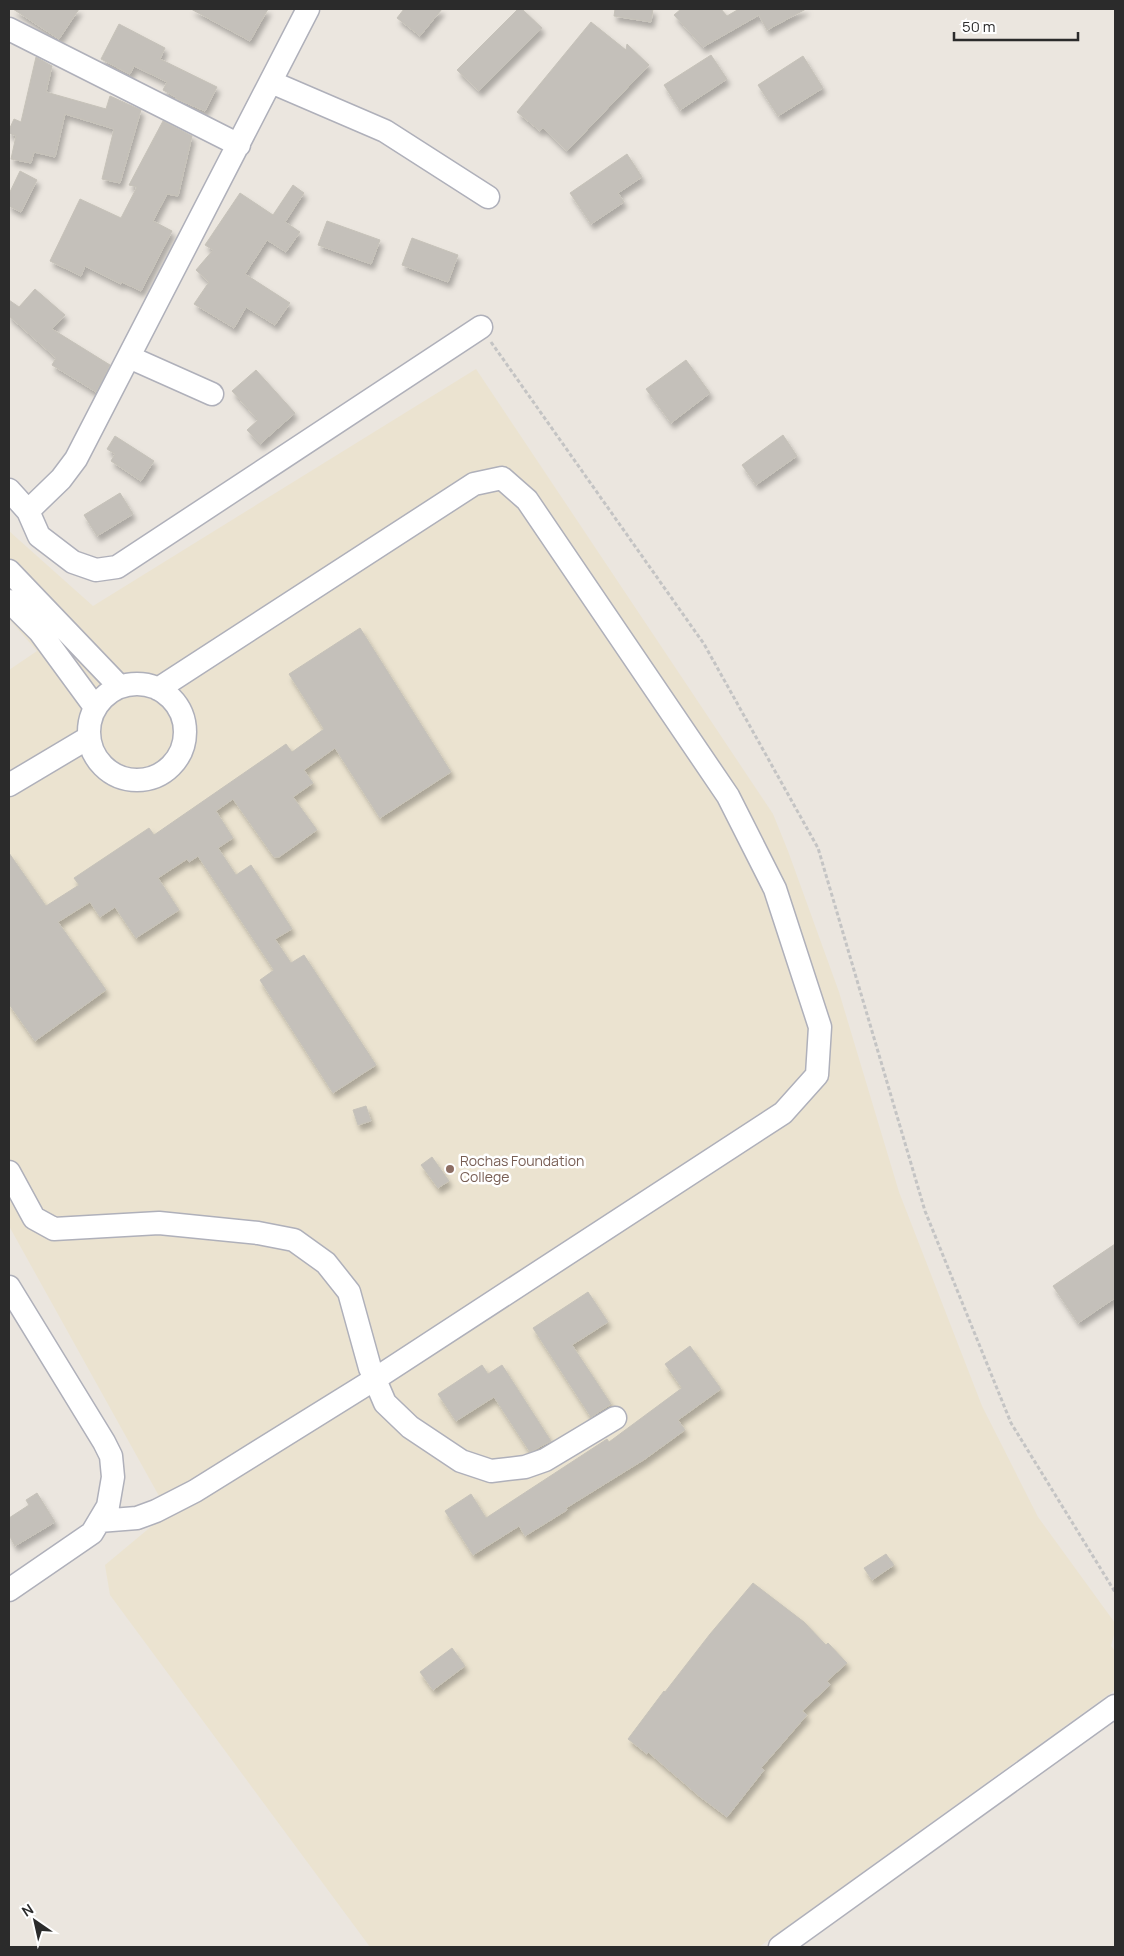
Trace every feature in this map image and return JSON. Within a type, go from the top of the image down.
[{"type":"street","points":[[28,511],[54,486],[76,459],[308,9]]},
{"type":"street","points":[[9,29],[238,145]]},
{"type":"street","points":[[271,82],[385,131],[488,197]]},
{"type":"street","points":[[9,490],[28,511],[39,536],[73,562],[96,570],[117,567],[481,327]]},
{"type":"street","points":[[129,357],[212,394]]},
{"type":"street","points":[[99,1521],[137,1518],[156,1511],[195,1491],[375,1379],[783,1113],[817,1075],[820,1027],[775,889],[728,796],[527,500],[502,478],[474,484],[158,689]]},
{"type":"street","points":[[9,571],[120,687]]},
{"type":"street","points":[[9,601],[40,632],[95,707]]},
{"type":"street","points":[[135,684],[158,689],[176,704],[183,718],[186,733],[182,749],[174,763],[162,774],[147,780],[130,781],[115,776],[102,766],[92,753],[88,738],[89,721],[95,707],[106,695],[120,687],[135,684]]},
{"type":"street","points":[[9,784],[88,738]]},
{"type":"street","points":[[9,1172],[34,1218],[54,1230],[160,1223],[258,1233],[294,1240],[326,1264],[349,1292],[370,1368],[385,1403],[410,1427],[461,1461],[491,1470],[525,1467],[545,1460],[615,1418]]},
{"type":"street","points":[[9,1286],[104,1442],[111,1456],[113,1477],[108,1506],[92,1533],[9,1590]]},
{"type":"street","points":[[780,1947],[1115,1706]]},
{"type":"path","points":[[481,327],[704,644],[818,848],[925,1211],[1011,1424],[1115,1592]]},
{"type":"shaded area","name":"Rochas Foundation College","points":[[476,369],[773,814],[839,992],[899,1192],[982,1406],[1038,1517],[1115,1623],[1111,1646],[1115,1651],[1115,1690],[759,1947],[370,1947],[110,1595],[105,1565],[153,1525],[159,1496],[9,1226],[9,670],[37,651],[9,619],[9,531],[93,606]]},
{"type":"building","points":[[13,9],[79,9],[59,39]]},
{"type":"building","points":[[191,9],[268,9],[250,41]]},
{"type":"building","points":[[404,9],[442,9],[420,36],[397,18]]},
{"type":"building","points":[[518,9],[522,9],[542,28],[479,91],[457,70]]},
{"type":"building","points":[[615,9],[653,9],[651,22],[614,16]]},
{"type":"building","points":[[681,9],[721,9],[727,16],[739,9],[806,9],[767,30],[759,15],[703,47],[674,15]]},
{"type":"building","points":[[591,22],[626,50],[627,44],[649,65],[567,151],[543,128],[540,131],[517,112]]},
{"type":"building","points":[[119,24],[165,48],[160,59],[217,87],[205,111],[175,98],[163,90],[167,82],[134,66],[130,74],[101,59]]},
{"type":"building","points":[[711,55],[727,79],[680,110],[664,85]]},
{"type":"building","points":[[803,56],[823,88],[778,116],[758,85]]},
{"type":"building","points":[[36,57],[52,66],[46,92],[106,109],[110,96],[141,110],[120,183],[102,179],[114,129],[65,114],[55,157],[34,152],[31,163],[11,159],[16,136],[9,133],[9,130],[14,119],[21,122]]},
{"type":"building","points":[[163,121],[192,136],[178,196],[167,194],[153,221],[172,231],[141,291],[122,282],[121,284],[85,266],[81,276],[50,261],[80,199],[121,218],[137,187],[129,185]]},
{"type":"building","points":[[627,154],[642,177],[618,193],[624,202],[591,224],[570,193]]},
{"type":"building","points":[[20,171],[37,180],[21,212],[9,206],[9,194]]},
{"type":"building","points":[[293,185],[304,193],[285,222],[300,232],[286,252],[267,240],[245,274],[290,303],[275,325],[246,307],[234,328],[194,304],[209,282],[196,270],[213,250],[205,245],[240,193],[273,215]]},
{"type":"building","points":[[327,221],[380,240],[371,264],[318,245]]},
{"type":"building","points":[[412,238],[458,255],[448,282],[402,265]]},
{"type":"building","points":[[35,289],[65,315],[52,329],[110,365],[96,392],[52,365],[56,358],[9,316],[9,300],[19,307]]},
{"type":"building","points":[[686,360],[710,393],[671,423],[646,389]]},
{"type":"building","points":[[256,370],[295,413],[260,444],[247,430],[258,420],[232,391]]},
{"type":"building","points":[[783,435],[797,456],[756,485],[742,465]]},
{"type":"building","points":[[115,436],[154,461],[141,481],[111,461],[115,454],[107,449]]},
{"type":"building","points":[[120,493],[133,514],[97,536],[84,515]]},
{"type":"building","points":[[360,628],[451,772],[380,818],[335,748],[304,770],[313,783],[293,797],[317,830],[279,857],[274,857],[233,799],[216,811],[233,838],[218,848],[236,875],[251,865],[292,929],[275,939],[291,963],[304,955],[376,1065],[333,1093],[260,980],[274,970],[198,856],[189,862],[187,859],[158,878],[179,910],[136,938],[115,907],[100,917],[90,902],[58,922],[106,990],[35,1041],[9,1004],[9,853],[46,906],[79,885],[74,878],[149,828],[154,835],[286,744],[292,752],[324,729],[289,674]]},
{"type":"building","points":[[366,1106],[371,1121],[358,1125],[353,1110]]},
{"type":"building","points":[[432,1157],[449,1181],[438,1188],[421,1165]]},
{"type":"building","points":[[1115,1244],[1115,1298],[1078,1323],[1053,1286]]},
{"type":"building","points":[[588,1292],[608,1322],[572,1345],[611,1404],[591,1417],[533,1328]]},
{"type":"building","points":[[690,1346],[721,1389],[678,1420],[685,1430],[645,1459],[525,1536],[519,1526],[473,1555],[445,1511],[471,1494],[486,1518],[607,1439],[609,1442],[682,1388],[665,1364]]},
{"type":"building","points":[[482,1365],[488,1374],[502,1365],[551,1441],[530,1452],[494,1397],[456,1421],[438,1394]]},
{"type":"building","points":[[37,1493],[55,1522],[15,1546],[9,1535],[9,1518],[29,1505],[26,1500]]},
{"type":"building","points":[[886,1554],[894,1565],[872,1580],[864,1568]]},
{"type":"building","points":[[753,1583],[804,1622],[847,1663],[827,1681],[830,1685],[802,1711],[807,1715],[761,1768],[764,1770],[727,1817],[699,1796],[648,1752],[647,1754],[628,1739],[664,1691]]},
{"type":"building","points":[[452,1648],[465,1666],[433,1690],[420,1672]]},
{"type":"place","name":"Rochas Foundation College","points":[[450,1169]]}]
